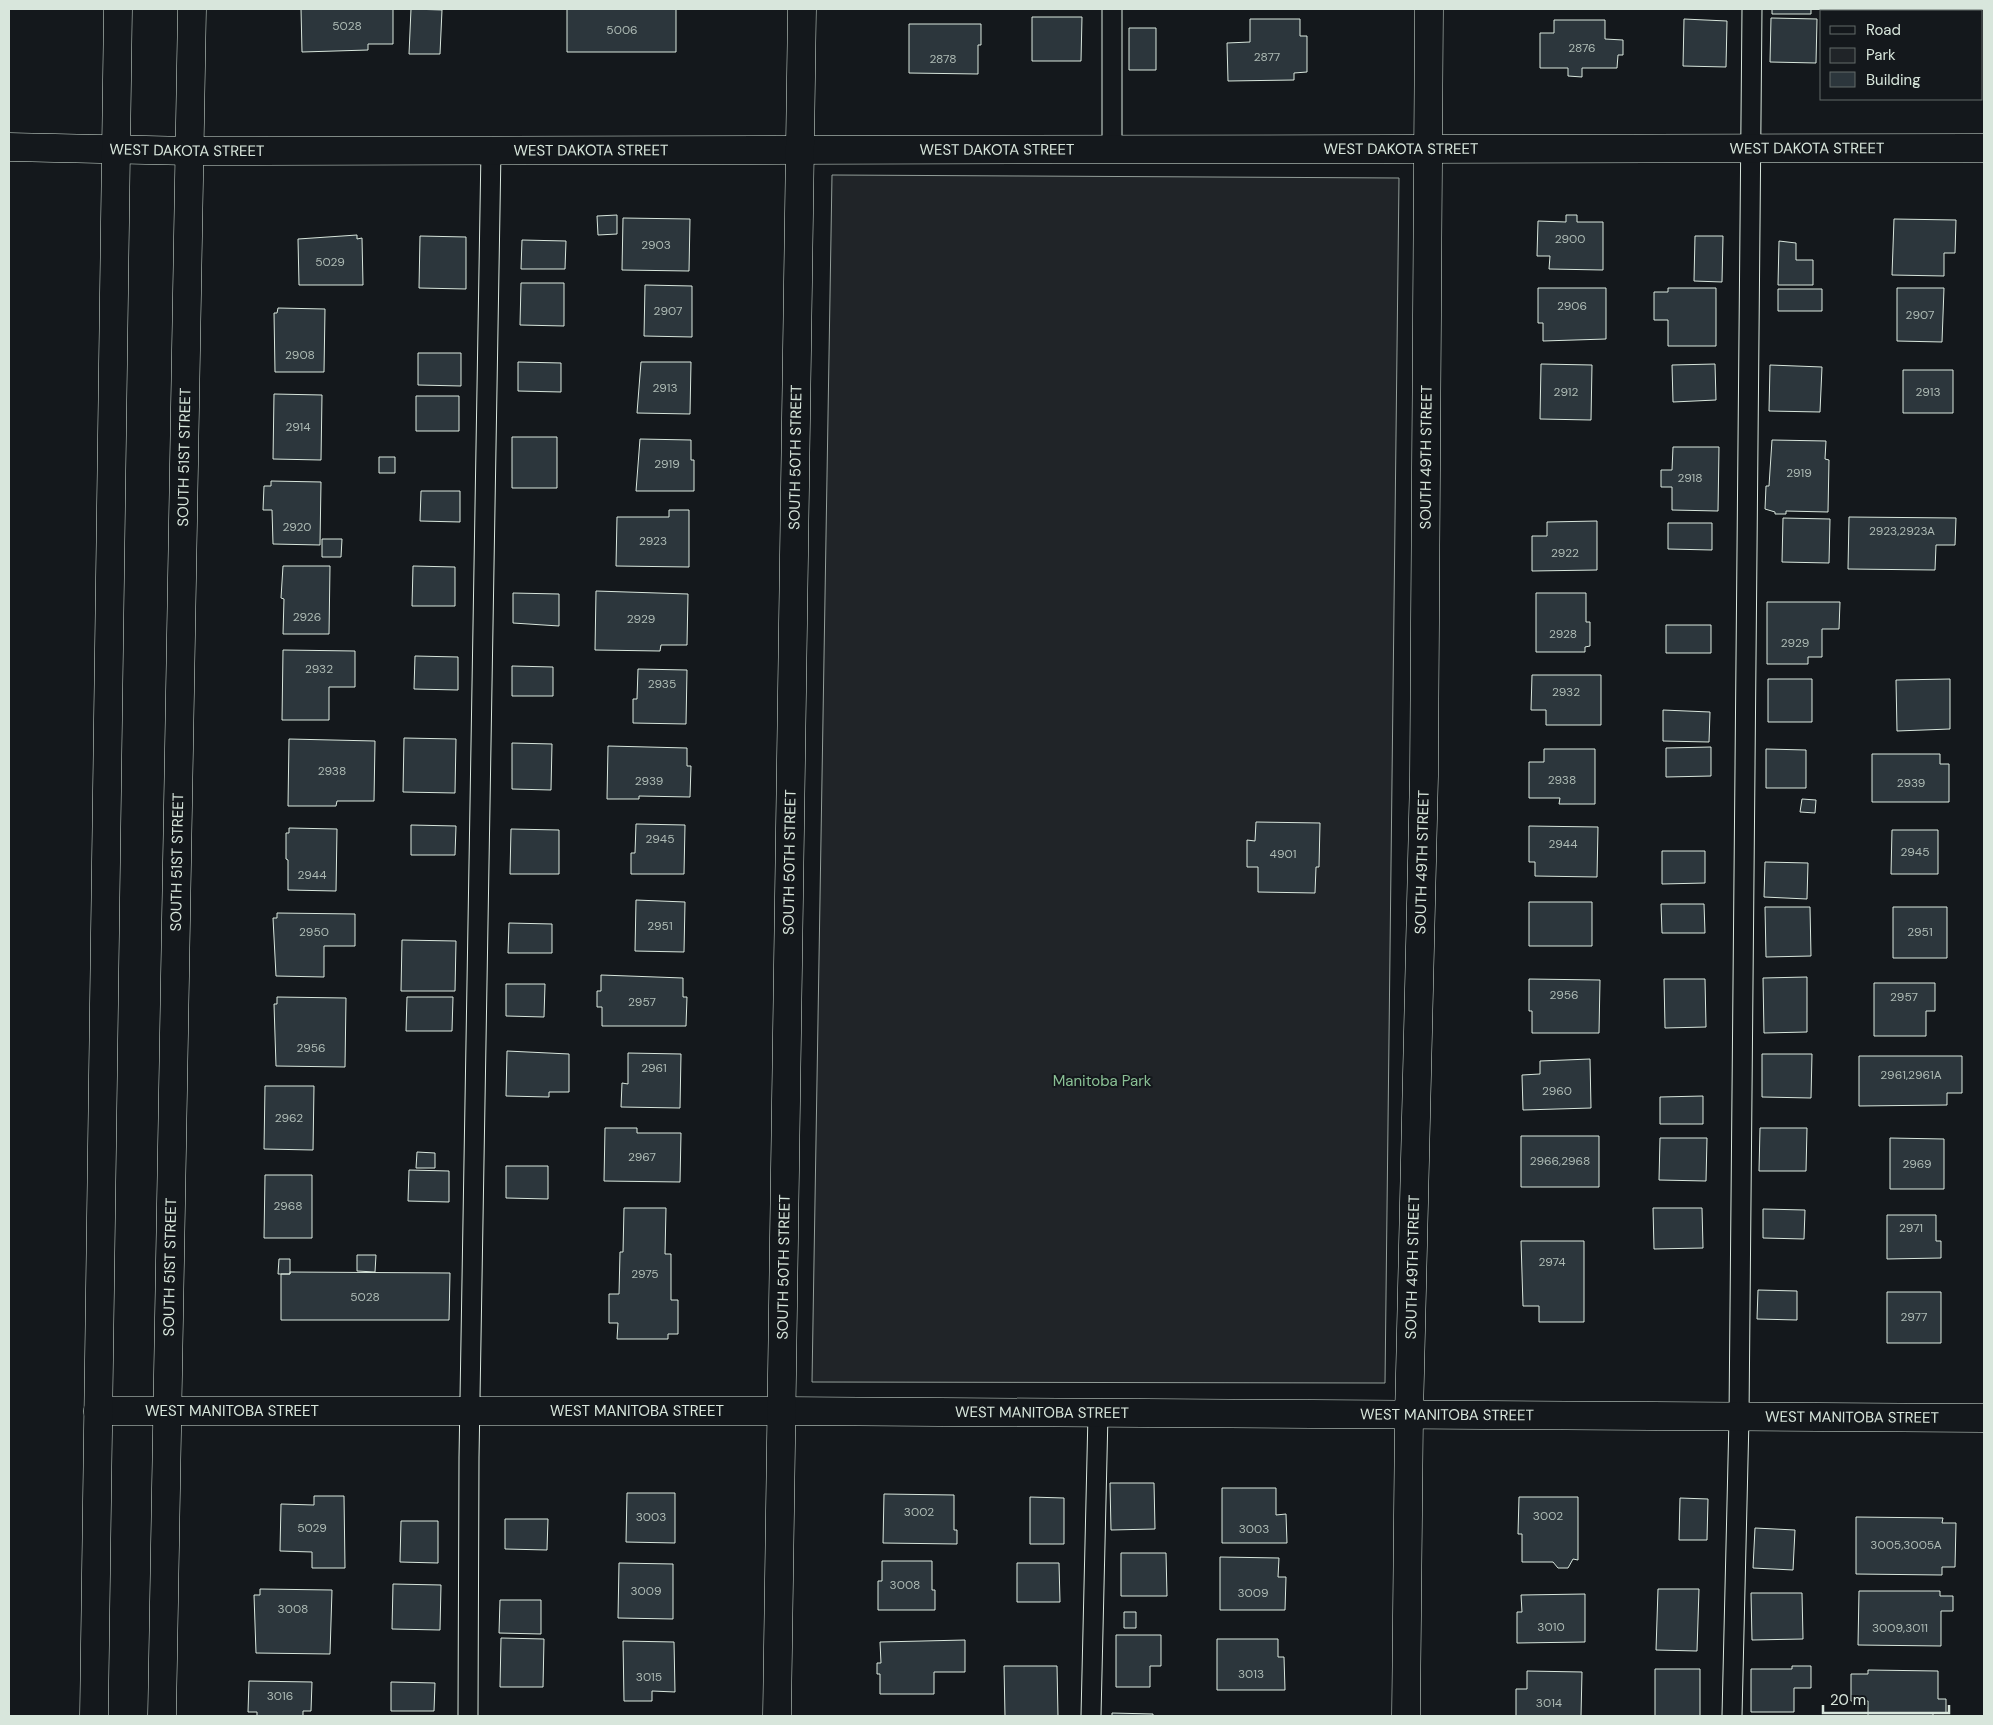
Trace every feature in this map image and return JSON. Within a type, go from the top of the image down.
[{"type":"street","points":[[94,1716],[118,9]]},
{"type":"street","name":"SOUTH 51ST STREET","points":[[162,1716],[192,9]]},
{"type":"street","name":"SOUTH 50TH STREET","points":[[777,1716],[802,9]]},
{"type":"street","name":"SOUTH 49TH STREET","points":[[1406,1716],[1409,1416],[1424,776],[1428,9]]},
{"type":"street","name":"WEST DAKOTA STREET","points":[[9,147],[191,151],[799,148],[1984,148]]},
{"type":"street","name":"WEST MANITOBA STREET","points":[[98,1411],[780,1411],[1984,1418]]},
{"type":"lane","points":[[1112,9],[1112,148]]},
{"type":"lane","points":[[1732,1716],[1739,1418],[1752,9]]},
{"type":"lane","points":[[468,1716],[470,1412],[491,150]]},
{"type":"lane","points":[[1090,1716],[1098,1414]]},
{"type":"green space","name":"Manitoba Park","points":[[832,175],[1399,178],[1385,1383],[812,1382]]},
{"type":"building","points":[[301,9],[393,9],[393,44],[368,44],[368,50],[302,52]]},
{"type":"building","points":[[411,9],[442,10],[440,54],[409,54]]},
{"type":"building","points":[[567,9],[676,9],[676,52],[567,52]]},
{"type":"building","points":[[1772,9],[1811,9],[1811,14],[1772,14]]},
{"type":"building","points":[[1032,17],[1082,17],[1081,61],[1032,61]]},
{"type":"building","points":[[1771,18],[1817,19],[1816,63],[1770,62]]},
{"type":"building","points":[[1250,19],[1300,19],[1300,36],[1307,36],[1307,72],[1294,73],[1294,80],[1228,81],[1227,43],[1250,42]]},
{"type":"building","points":[[1684,19],[1727,21],[1726,67],[1683,66]]},
{"type":"building","points":[[1554,20],[1605,20],[1605,39],[1623,40],[1623,55],[1618,55],[1617,68],[1582,68],[1582,77],[1568,76],[1568,68],[1540,68],[1540,33],[1554,33]]},
{"type":"building","points":[[909,24],[981,24],[981,45],[978,45],[978,74],[909,73]]},
{"type":"building","points":[[1129,28],[1156,28],[1156,70],[1129,70]]},
{"type":"building","points":[[617,215],[617,234],[598,235],[597,216]]},
{"type":"building","points":[[1566,215],[1577,215],[1577,222],[1603,222],[1603,270],[1549,269],[1550,256],[1537,256],[1538,221],[1566,222]]},
{"type":"building","points":[[623,218],[690,219],[689,271],[622,270]]},
{"type":"building","points":[[1894,219],[1956,220],[1955,253],[1944,253],[1944,276],[1892,275]]},
{"type":"building","points":[[357,235],[357,239],[362,238],[363,285],[299,285],[298,239]]},
{"type":"building","points":[[420,236],[466,237],[466,289],[419,288]]},
{"type":"building","points":[[1695,236],[1723,236],[1722,282],[1694,281]]},
{"type":"building","points":[[522,240],[566,241],[565,269],[521,269]]},
{"type":"building","points":[[1779,241],[1796,243],[1796,260],[1813,260],[1813,285],[1778,285]]},
{"type":"building","points":[[521,283],[564,283],[564,326],[520,325]]},
{"type":"building","points":[[645,285],[692,286],[692,337],[644,336]]},
{"type":"building","points":[[1538,288],[1606,288],[1606,339],[1543,341],[1543,323],[1538,323]]},
{"type":"building","points":[[1668,288],[1716,288],[1716,346],[1668,346],[1668,320],[1654,320],[1654,292],[1668,292]]},
{"type":"building","points":[[1897,288],[1944,288],[1942,342],[1897,341]]},
{"type":"building","points":[[1778,289],[1822,289],[1822,311],[1778,311]]},
{"type":"building","points":[[278,308],[325,309],[324,372],[275,372],[274,313],[277,313]]},
{"type":"building","points":[[418,353],[461,353],[461,386],[418,385]]},
{"type":"building","points":[[518,362],[561,363],[561,392],[518,391]]},
{"type":"building","points":[[641,362],[691,362],[690,414],[637,413]]},
{"type":"building","points":[[1541,364],[1592,365],[1591,420],[1540,419]]},
{"type":"building","points":[[1715,364],[1716,400],[1673,402],[1672,365]]},
{"type":"building","points":[[1770,365],[1822,367],[1820,412],[1769,411]]},
{"type":"building","points":[[1903,370],[1953,370],[1953,413],[1903,413]]},
{"type":"building","points":[[274,394],[322,395],[321,460],[273,459]]},
{"type":"building","points":[[416,396],[459,396],[459,431],[416,431]]},
{"type":"building","points":[[512,437],[557,437],[557,488],[512,488]]},
{"type":"building","points":[[640,439],[691,440],[691,460],[694,460],[694,491],[636,491]]},
{"type":"building","points":[[1772,440],[1826,441],[1825,459],[1829,460],[1828,512],[1786,511],[1786,514],[1775,514],[1775,512],[1765,509],[1766,486],[1769,486]]},
{"type":"building","points":[[1673,447],[1719,447],[1718,511],[1672,510],[1672,487],[1661,487],[1661,470],[1672,470]]},
{"type":"building","points":[[379,457],[395,457],[395,473],[379,473]]},
{"type":"building","points":[[271,481],[321,482],[320,545],[273,544],[272,510],[263,510],[264,486],[271,486]]},
{"type":"building","points":[[421,491],[460,491],[460,522],[420,521]]},
{"type":"building","points":[[669,510],[689,510],[689,567],[616,566],[617,517],[669,517]]},
{"type":"building","points":[[1849,517],[1956,518],[1955,545],[1936,545],[1935,570],[1848,569]]},
{"type":"building","points":[[1783,518],[1830,519],[1829,563],[1782,562]]},
{"type":"building","points":[[1597,521],[1597,570],[1532,571],[1532,536],[1547,536],[1547,522]]},
{"type":"building","points":[[1668,523],[1712,523],[1712,550],[1668,549]]},
{"type":"building","points":[[322,539],[342,539],[341,557],[322,557]]},
{"type":"building","points":[[283,566],[330,566],[329,634],[283,634],[284,599],[281,598]]},
{"type":"building","points":[[413,566],[455,567],[455,606],[412,606]]},
{"type":"building","points":[[596,591],[688,594],[687,645],[661,645],[660,651],[595,650]]},
{"type":"building","points":[[513,593],[559,594],[559,626],[513,623]]},
{"type":"building","points":[[1536,593],[1586,593],[1586,622],[1590,622],[1590,646],[1585,647],[1585,652],[1536,652]]},
{"type":"building","points":[[1767,602],[1840,602],[1839,629],[1822,629],[1822,657],[1808,657],[1808,664],[1767,664]]},
{"type":"building","points":[[1666,625],[1711,625],[1711,653],[1666,653]]},
{"type":"building","points":[[283,650],[355,651],[355,687],[329,687],[329,720],[282,720]]},
{"type":"building","points":[[415,656],[458,657],[458,690],[414,689]]},
{"type":"building","points":[[512,666],[553,667],[553,696],[512,696]]},
{"type":"building","points":[[638,669],[687,670],[686,724],[633,723],[633,699],[637,699]]},
{"type":"building","points":[[1532,675],[1601,675],[1601,725],[1546,725],[1546,710],[1531,710]]},
{"type":"building","points":[[1768,679],[1812,679],[1812,722],[1768,722]]},
{"type":"building","points":[[1950,679],[1950,729],[1897,731],[1896,680]]},
{"type":"building","points":[[1663,710],[1710,712],[1709,742],[1663,741]]},
{"type":"building","points":[[404,738],[456,739],[455,793],[403,792]]},
{"type":"building","points":[[289,739],[375,741],[374,801],[337,801],[336,806],[288,806]]},
{"type":"building","points":[[512,743],[552,744],[551,790],[512,789]]},
{"type":"building","points":[[608,746],[687,748],[687,766],[691,766],[690,797],[639,796],[639,799],[607,799]]},
{"type":"building","points":[[1711,747],[1711,776],[1666,777],[1666,748]]},
{"type":"building","points":[[1544,749],[1595,749],[1595,804],[1559,804],[1560,798],[1529,798],[1529,762],[1544,762]]},
{"type":"building","points":[[1766,749],[1806,750],[1806,788],[1766,788]]},
{"type":"building","points":[[1872,754],[1940,754],[1940,764],[1949,764],[1949,802],[1872,802]]},
{"type":"building","points":[[1802,799],[1816,800],[1815,813],[1800,812]]},
{"type":"building","points":[[1256,822],[1320,823],[1319,867],[1316,867],[1315,893],[1258,892],[1258,867],[1247,867],[1247,840],[1255,841]]},
{"type":"building","points":[[636,824],[685,825],[684,874],[631,874],[631,853],[635,853]]},
{"type":"building","points":[[411,825],[456,826],[455,855],[411,855]]},
{"type":"building","points":[[1529,826],[1598,827],[1597,877],[1535,876],[1535,862],[1529,862]]},
{"type":"building","points":[[289,828],[337,829],[336,891],[288,890],[286,833],[289,833]]},
{"type":"building","points":[[511,829],[559,830],[559,874],[510,874]]},
{"type":"building","points":[[1892,830],[1938,830],[1938,874],[1891,874]]},
{"type":"building","points":[[1662,851],[1705,851],[1705,883],[1662,884]]},
{"type":"building","points":[[1765,862],[1808,863],[1807,899],[1764,897]]},
{"type":"building","points":[[636,900],[685,902],[684,952],[635,951]]},
{"type":"building","points":[[1529,902],[1592,902],[1592,946],[1529,946]]},
{"type":"building","points":[[1661,904],[1704,904],[1705,933],[1662,933]]},
{"type":"building","points":[[1765,907],[1810,907],[1811,956],[1766,957]]},
{"type":"building","points":[[1893,907],[1947,907],[1947,958],[1893,958]]},
{"type":"building","points":[[277,913],[355,914],[355,946],[324,946],[324,977],[276,976],[273,918],[277,918]]},
{"type":"building","points":[[509,923],[552,924],[552,953],[508,953]]},
{"type":"building","points":[[402,940],[456,941],[455,991],[401,991]]},
{"type":"building","points":[[601,975],[683,978],[683,997],[687,997],[686,1026],[602,1026],[602,1007],[597,1007],[597,991],[601,991]]},
{"type":"building","points":[[1807,977],[1807,1032],[1764,1033],[1763,978]]},
{"type":"building","points":[[1529,979],[1600,980],[1599,1033],[1532,1033],[1532,1011],[1529,1011]]},
{"type":"building","points":[[1664,979],[1705,979],[1706,1027],[1665,1028]]},
{"type":"building","points":[[1874,983],[1935,983],[1935,1011],[1926,1011],[1926,1036],[1874,1036]]},
{"type":"building","points":[[506,984],[545,984],[544,1017],[506,1016]]},
{"type":"building","points":[[277,997],[346,998],[345,1067],[276,1066],[274,1004],[277,1004]]},
{"type":"building","points":[[407,997],[453,997],[452,1031],[406,1031]]},
{"type":"building","points":[[507,1051],[569,1054],[569,1092],[549,1092],[549,1097],[506,1096]]},
{"type":"building","points":[[628,1053],[681,1054],[680,1108],[621,1107],[622,1083],[628,1084]]},
{"type":"building","points":[[1762,1054],[1812,1054],[1811,1098],[1762,1097]]},
{"type":"building","points":[[1859,1056],[1962,1056],[1962,1093],[1947,1093],[1947,1105],[1859,1106]]},
{"type":"building","points":[[1590,1059],[1591,1108],[1523,1110],[1522,1075],[1540,1074],[1540,1061]]},
{"type":"building","points":[[265,1086],[314,1086],[313,1150],[264,1149]]},
{"type":"building","points":[[1703,1096],[1703,1124],[1660,1124],[1660,1097]]},
{"type":"building","points":[[605,1128],[637,1128],[637,1133],[681,1133],[680,1182],[604,1181]]},
{"type":"building","points":[[1760,1128],[1807,1128],[1806,1171],[1759,1171]]},
{"type":"building","points":[[1521,1136],[1599,1136],[1599,1187],[1521,1187]]},
{"type":"building","points":[[1660,1138],[1707,1138],[1706,1181],[1659,1180]]},
{"type":"building","points":[[1890,1138],[1944,1139],[1944,1189],[1890,1189]]},
{"type":"building","points":[[417,1152],[435,1153],[435,1168],[416,1168]]},
{"type":"building","points":[[506,1166],[548,1166],[548,1199],[506,1198]]},
{"type":"building","points":[[409,1170],[449,1171],[449,1202],[408,1201]]},
{"type":"building","points":[[265,1175],[312,1175],[312,1238],[264,1238]]},
{"type":"building","points":[[624,1208],[666,1208],[665,1254],[671,1254],[671,1300],[678,1300],[678,1334],[668,1334],[668,1339],[617,1339],[618,1323],[609,1323],[609,1294],[619,1294],[620,1252],[623,1252]]},
{"type":"building","points":[[1653,1208],[1702,1208],[1703,1248],[1654,1249]]},
{"type":"building","points":[[1763,1209],[1805,1210],[1804,1239],[1763,1238]]},
{"type":"building","points":[[1887,1215],[1936,1215],[1936,1241],[1941,1241],[1941,1258],[1887,1259]]},
{"type":"building","points":[[1521,1241],[1584,1241],[1584,1322],[1539,1322],[1539,1306],[1523,1306]]},
{"type":"building","points":[[357,1255],[376,1255],[375,1272],[357,1271]]},
{"type":"building","points":[[279,1259],[290,1259],[290,1274],[278,1274]]},
{"type":"building","points":[[290,1272],[450,1273],[449,1320],[281,1320],[281,1274],[290,1274]]},
{"type":"building","points":[[1758,1290],[1797,1291],[1797,1320],[1757,1319]]},
{"type":"building","points":[[1887,1292],[1941,1292],[1941,1343],[1887,1343]]},
{"type":"building","points":[[1110,1483],[1154,1483],[1155,1529],[1111,1530]]},
{"type":"building","points":[[1222,1488],[1276,1488],[1276,1515],[1286,1514],[1287,1543],[1222,1543]]},
{"type":"building","points":[[627,1493],[675,1493],[675,1543],[626,1542]]},
{"type":"building","points":[[884,1494],[954,1495],[954,1530],[957,1530],[957,1544],[883,1543]]},
{"type":"building","points":[[314,1496],[344,1496],[345,1568],[312,1568],[312,1552],[280,1551],[281,1504],[314,1505]]},
{"type":"building","points":[[1030,1497],[1064,1498],[1064,1544],[1030,1544]]},
{"type":"building","points":[[1519,1497],[1578,1497],[1578,1560],[1573,1559],[1568,1568],[1558,1568],[1553,1562],[1522,1562],[1522,1534],[1518,1534]]},
{"type":"building","points":[[1680,1498],[1708,1499],[1707,1540],[1679,1540]]},
{"type":"building","points":[[1856,1517],[1943,1518],[1942,1523],[1956,1523],[1955,1567],[1942,1567],[1942,1575],[1856,1574]]},
{"type":"building","points":[[505,1519],[548,1519],[547,1550],[505,1549]]},
{"type":"building","points":[[401,1521],[438,1521],[438,1563],[400,1562]]},
{"type":"building","points":[[1755,1528],[1795,1530],[1793,1570],[1753,1568]]},
{"type":"building","points":[[1121,1553],[1166,1553],[1167,1596],[1121,1596]]},
{"type":"building","points":[[1220,1557],[1279,1558],[1278,1577],[1286,1577],[1285,1610],[1220,1610]]},
{"type":"building","points":[[882,1561],[932,1561],[932,1590],[935,1590],[935,1610],[878,1610],[878,1581],[882,1581]]},
{"type":"building","points":[[619,1563],[673,1564],[673,1619],[618,1618]]},
{"type":"building","points":[[1017,1563],[1059,1563],[1060,1602],[1017,1602]]},
{"type":"building","points":[[393,1584],[441,1585],[440,1630],[392,1629]]},
{"type":"building","points":[[260,1589],[332,1590],[330,1654],[256,1653],[254,1595],[260,1595]]},
{"type":"building","points":[[1658,1589],[1699,1589],[1697,1651],[1656,1650]]},
{"type":"building","points":[[1859,1591],[1940,1591],[1940,1596],[1953,1596],[1953,1611],[1941,1611],[1941,1646],[1858,1645]]},
{"type":"building","points":[[1751,1593],[1802,1593],[1803,1639],[1752,1640]]},
{"type":"building","points":[[1585,1594],[1585,1642],[1517,1643],[1517,1612],[1522,1612],[1521,1595]]},
{"type":"building","points":[[500,1600],[541,1600],[541,1634],[499,1633]]},
{"type":"building","points":[[1124,1612],[1136,1612],[1136,1628],[1124,1628]]},
{"type":"building","points":[[1116,1635],[1161,1635],[1161,1666],[1150,1666],[1150,1687],[1116,1687]]},
{"type":"building","points":[[501,1638],[544,1639],[543,1687],[500,1687]]},
{"type":"building","points":[[1217,1639],[1278,1639],[1278,1657],[1284,1657],[1285,1690],[1217,1690]]},
{"type":"building","points":[[965,1640],[965,1672],[934,1672],[934,1694],[880,1694],[880,1674],[877,1674],[877,1663],[881,1663],[880,1642]]},
{"type":"building","points":[[623,1641],[674,1642],[675,1692],[652,1691],[652,1701],[624,1701]]},
{"type":"building","points":[[1004,1666],[1057,1666],[1058,1716],[1005,1716]]},
{"type":"building","points":[[1792,1666],[1811,1666],[1811,1688],[1794,1688],[1794,1712],[1751,1712],[1751,1669],[1792,1669]]},
{"type":"building","points":[[1655,1669],[1700,1669],[1700,1716],[1655,1716]]},
{"type":"building","points":[[1868,1670],[1938,1671],[1938,1699],[1946,1699],[1946,1713],[1933,1713],[1933,1716],[1868,1716],[1868,1701],[1851,1701],[1851,1674],[1868,1674]]},
{"type":"building","points":[[1527,1671],[1582,1672],[1581,1716],[1516,1716],[1516,1689],[1527,1689]]},
{"type":"building","points":[[249,1681],[312,1682],[311,1711],[303,1711],[303,1716],[257,1716],[257,1712],[248,1712]]},
{"type":"building","points":[[391,1682],[435,1683],[434,1711],[391,1711]]},
{"type":"building","points":[[1112,1713],[1153,1714],[1153,1716],[1112,1716]]}]
